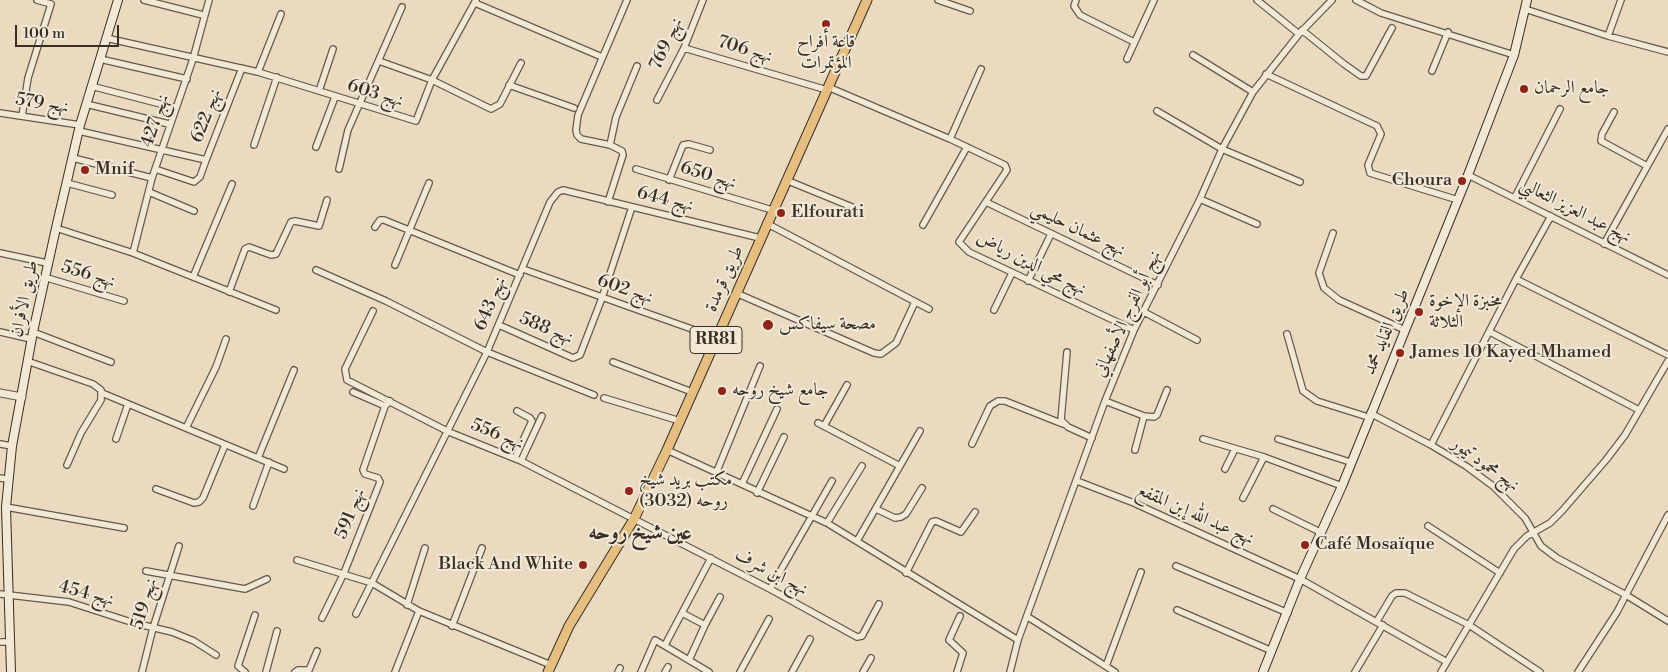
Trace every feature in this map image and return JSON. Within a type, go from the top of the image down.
[{"type":"main road","name":"طريق الأفران","points":[[11,672],[9,642],[10,594],[4,537],[6,508],[4,478],[22,397],[27,361],[47,263],[86,104],[118,0]]},
{"type":"main road","name":"طريق قرمدة","points":[[549,669],[588,592],[634,520],[867,0]]},
{"type":"main road","name":"طريق القايد محمد","points":[[1263,672],[1300,579],[1342,486],[1369,415],[1468,175],[1514,55],[1527,0]]},
{"type":"street","points":[[22,116],[28,78],[51,4],[37,0]]},
{"type":"street","points":[[144,0],[204,15]]},
{"type":"street","name":"نهج 427","points":[[133,253],[152,178],[194,59],[209,0]]},
{"type":"street","points":[[608,202],[623,155],[621,149],[581,139],[577,135],[576,130],[578,115],[627,0]]},
{"type":"street","name":"نهج 769","points":[[657,100],[684,48],[703,0]]},
{"type":"street","points":[[938,0],[950,2],[970,11]]},
{"type":"street","points":[[1076,0],[1074,6],[1080,15],[1134,42]]},
{"type":"street","points":[[1127,59],[1154,0]]},
{"type":"street","points":[[1257,0],[1361,76],[1366,76],[1371,69],[1392,28]]},
{"type":"street","name":"نهج أبو الفرج الأصفهاني","points":[[1010,672],[1018,640],[1028,617],[1105,401],[1134,330],[1200,199],[1222,149],[1253,92],[1300,32],[1332,0]]},
{"type":"street","points":[[1356,0],[1380,13],[1448,32],[1514,55]]},
{"type":"street","points":[[1608,36],[1621,0]]},
{"type":"street","points":[[475,1],[602,57]]},
{"type":"street","name":"نهج 603","points":[[106,38],[258,72],[416,122],[432,80],[475,1]]},
{"type":"street","points":[[339,169],[348,130],[358,104],[402,7]]},
{"type":"street","points":[[1525,9],[1608,36],[1668,52]]},
{"type":"street","points":[[258,72],[280,14]]},
{"type":"street","points":[[1432,71],[1448,32]]},
{"type":"street","name":"نهج 706","points":[[684,48],[827,88],[950,138],[1007,167],[986,202]]},
{"type":"street","points":[[319,91],[333,49]]},
{"type":"street","points":[[1193,55],[1253,92]]},
{"type":"street","points":[[100,59],[187,79]]},
{"type":"street","points":[[379,61],[432,80],[491,109],[500,104],[521,63]]},
{"type":"street","points":[[610,145],[616,117],[638,66]]},
{"type":"street","name":"نهج 622","points":[[162,150],[206,160],[242,68]]},
{"type":"street","points":[[950,138],[981,69]]},
{"type":"street","points":[[1266,74],[1377,126],[1381,134],[1368,166],[1370,173],[1458,200]]},
{"type":"street","points":[[254,145],[278,78]]},
{"type":"street","points":[[510,85],[574,108]]},
{"type":"street","points":[[91,86],[176,108]]},
{"type":"street","points":[[316,147],[335,97]]},
{"type":"street","points":[[86,104],[170,124]]},
{"type":"street","points":[[1515,197],[1560,109]]},
{"type":"street","points":[[1157,111],[1222,149],[1300,182]]},
{"type":"street","points":[[1614,112],[1602,134],[1601,142],[1648,166]]},
{"type":"street","name":"نهج 579","points":[[0,113],[80,128],[162,150]]},
{"type":"street","points":[[1604,244],[1668,129]]},
{"type":"street","points":[[669,180],[683,146],[689,144],[710,150]]},
{"type":"street","points":[[923,225],[967,147]]},
{"type":"street","points":[[73,158],[152,178]]},
{"type":"street","points":[[155,169],[196,181],[200,178],[206,160]]},
{"type":"street","name":"نهج 650","points":[[636,169],[772,210]]},
{"type":"street","name":"نهج عبد العزيز الثعالبي","points":[[1468,175],[1515,197],[1604,244],[1668,274]]},
{"type":"street","points":[[786,180],[852,207]]},
{"type":"street","points":[[67,183],[112,194]]},
{"type":"street","points":[[395,265],[429,183]]},
{"type":"street","points":[[192,277],[232,184]]},
{"type":"street","name":"نهج 644","points":[[563,190],[760,238]]},
{"type":"street","name":"نهج 643","points":[[356,614],[487,352],[550,202],[563,190]]},
{"type":"street","points":[[149,192],[194,211]]},
{"type":"street","points":[[1200,199],[1257,224]]},
{"type":"street","points":[[230,292],[245,249],[249,247],[271,255],[276,254],[291,222],[295,221],[319,226],[326,200]]},
{"type":"street","name":"نهج عثمان حليمي","points":[[986,202],[1158,285]]},
{"type":"street","name":"نهج محي الدين رياض","points":[[986,202],[960,242],[969,252],[1134,330]]},
{"type":"street","points":[[602,298],[632,207]]},
{"type":"street","points":[[1431,445],[1516,279],[1551,216]]},
{"type":"street","name":"نهج 602","points":[[375,227],[381,219],[410,232],[522,272],[717,338]]},
{"type":"street","points":[[766,223],[928,309]]},
{"type":"street","points":[[56,228],[133,253],[276,310]]},
{"type":"street","points":[[1333,233],[1319,274],[1324,288],[1339,300],[1404,330]]},
{"type":"street","points":[[1028,281],[1051,234]]},
{"type":"street","points":[[0,253],[47,263]]},
{"type":"street","points":[[316,270],[386,301],[487,352],[594,394]]},
{"type":"street","points":[[994,310],[1012,273]]},
{"type":"street","name":"نهج 556","points":[[44,277],[124,301]]},
{"type":"street","points":[[1516,279],[1668,355]]},
{"type":"street","points":[[736,293],[874,353],[881,354],[896,343],[915,302]]},
{"type":"street","name":"نهج 588","points":[[499,325],[577,357],[584,350],[602,298]]},
{"type":"street","name":"نهج 556","points":[[373,311],[346,368],[347,380],[448,432],[515,458],[634,520]]},
{"type":"street","points":[[1144,312],[1197,340]]},
{"type":"street","points":[[0,332],[32,335],[110,362]]},
{"type":"street","points":[[1490,332],[1639,410]]},
{"type":"street","name":"نهج محمود تيمور","points":[[1287,334],[1303,391],[1317,401],[1369,415],[1431,445],[1493,486],[1514,505],[1534,532],[1541,546],[1557,558],[1626,595],[1668,621]]},
{"type":"street","points":[[186,428],[216,367],[226,339]]},
{"type":"street","points":[[1063,424],[1060,414],[1067,352]]},
{"type":"street","points":[[27,361],[93,384],[102,393],[284,469]]},
{"type":"street","points":[[1441,672],[1521,540],[1550,522],[1584,486],[1625,435],[1668,361]]},
{"type":"street","points":[[613,362],[692,392]]},
{"type":"street","points":[[717,471],[760,366]]},
{"type":"street","points":[[258,458],[294,370]]},
{"type":"street","points":[[846,385],[821,424],[900,466]]},
{"type":"street","points":[[1105,401],[1144,416],[1157,415],[1167,390]]},
{"type":"street","points":[[353,392],[385,406]]},
{"type":"street","points":[[0,393],[22,397]]},
{"type":"street","points":[[67,465],[81,433],[101,400],[102,393]]},
{"type":"street","points":[[604,398],[680,421]]},
{"type":"street","name":"نهج 591","points":[[322,618],[344,573],[380,482],[378,478],[365,474],[363,470],[385,406],[390,401]]},
{"type":"street","points":[[972,444],[990,406],[998,401],[1006,401],[1092,438]]},
{"type":"street","points":[[116,439],[128,404]]},
{"type":"street","points":[[742,484],[777,409]]},
{"type":"street","points":[[515,458],[532,421],[517,411]]},
{"type":"street","points":[[521,461],[542,416]]},
{"type":"street","points":[[1135,450],[1144,416]]},
{"type":"street","points":[[857,541],[920,431]]},
{"type":"street","points":[[757,492],[784,437]]},
{"type":"street","points":[[1203,439],[1264,456],[1342,486]]},
{"type":"street","points":[[1278,439],[1350,462]]},
{"type":"street","points":[[0,444],[12,446]]},
{"type":"street","points":[[156,489],[194,503],[200,502],[225,445]]},
{"type":"street","points":[[1225,469],[1235,449]]},
{"type":"street","points":[[667,450],[717,471],[757,492],[827,523],[1018,640]]},
{"type":"street","points":[[1243,498],[1264,456]]},
{"type":"street","points":[[252,506],[269,462]]},
{"type":"street","points":[[827,523],[862,466]]},
{"type":"street","points":[[770,589],[832,481]]},
{"type":"street","name":"نهج عبد الله إبن المقفع","points":[[1077,481],[1134,503],[1300,579],[1447,662]]},
{"type":"street","points":[[876,509],[895,518],[901,518],[906,514],[922,488]]},
{"type":"street","points":[[6,508],[124,528]]},
{"type":"street","points":[[1273,509],[1322,533]]},
{"type":"street","points":[[906,572],[932,522],[936,521],[961,532],[975,512]]},
{"type":"street","points":[[1578,672],[1626,595],[1668,515]]},
{"type":"street","name":"نهج ابن شرف","points":[[634,520],[711,558],[857,637],[862,636],[879,604]]},
{"type":"street","points":[[1428,526],[1500,573]]},
{"type":"street","name":"نهج 519","points":[[142,672],[153,628],[179,546]]},
{"type":"street","points":[[407,605],[425,548]]},
{"type":"street","points":[[452,626],[482,548]]},
{"type":"street","points":[[665,645],[711,558]]},
{"type":"street","points":[[297,560],[372,583],[419,612],[549,669]]},
{"type":"street","points":[[1176,566],[1288,613]]},
{"type":"street","points":[[146,571],[169,577],[245,589],[267,579]]},
{"type":"street","points":[[1106,666],[1141,572]]},
{"type":"street","points":[[1355,672],[1392,596],[1400,592],[1412,596],[1469,625],[1540,672]]},
{"type":"street","name":"نهج 454","points":[[0,594],[69,602],[179,635],[216,655]]},
{"type":"street","points":[[689,660],[704,625],[720,597]]},
{"type":"street","points":[[1177,610],[1272,651]]},
{"type":"street","points":[[395,672],[419,612]]},
{"type":"street","points":[[682,613],[704,625]]},
{"type":"street","points":[[245,672],[238,666],[255,615]]},
{"type":"street","points":[[957,672],[963,653],[949,641],[960,616]]},
{"type":"street","points":[[1028,617],[1116,672]]},
{"type":"street","points":[[740,672],[769,619]]},
{"type":"street","points":[[266,672],[276,631]]},
{"type":"street","points":[[792,672],[810,639]]},
{"type":"street","points":[[641,672],[655,640],[709,672]]},
{"type":"street","points":[[0,642],[9,642]]},
{"type":"street","points":[[295,672],[299,669],[309,670],[318,651]]},
{"type":"street","points":[[863,672],[871,658]]},
{"type":"place","name":"قاعة أفراح المؤتمرات","points":[[826,24]]},
{"type":"place","name":"جامع الرحمان","points":[[1524,89]]},
{"type":"place","name":"Mnif","points":[[85,170]]},
{"type":"place","name":"Choura","points":[[1462,181]]},
{"type":"place","name":"Elfourati","points":[[781,213]]},
{"type":"place","name":"مخبزة الإخوة الثلاثة","points":[[1419,312]]},
{"type":"place","name":"مصحة سيفاكس","points":[[768,325]]},
{"type":"place","name":"James 10 Kayed Mhamed","points":[[1400,353]]},
{"type":"place","name":"جامع شيخ روحه","points":[[722,391]]},
{"type":"place","name":"مكتب بريد شيخ روحه (3032)","points":[[629,491]]},
{"type":"place","name":"Café Mosaïque","points":[[1305,545]]},
{"type":"place","name":"Black And White","points":[[583,565]]},
{"type":"district","name":"عين شيخ روحه","points":[[640,534]]}]
